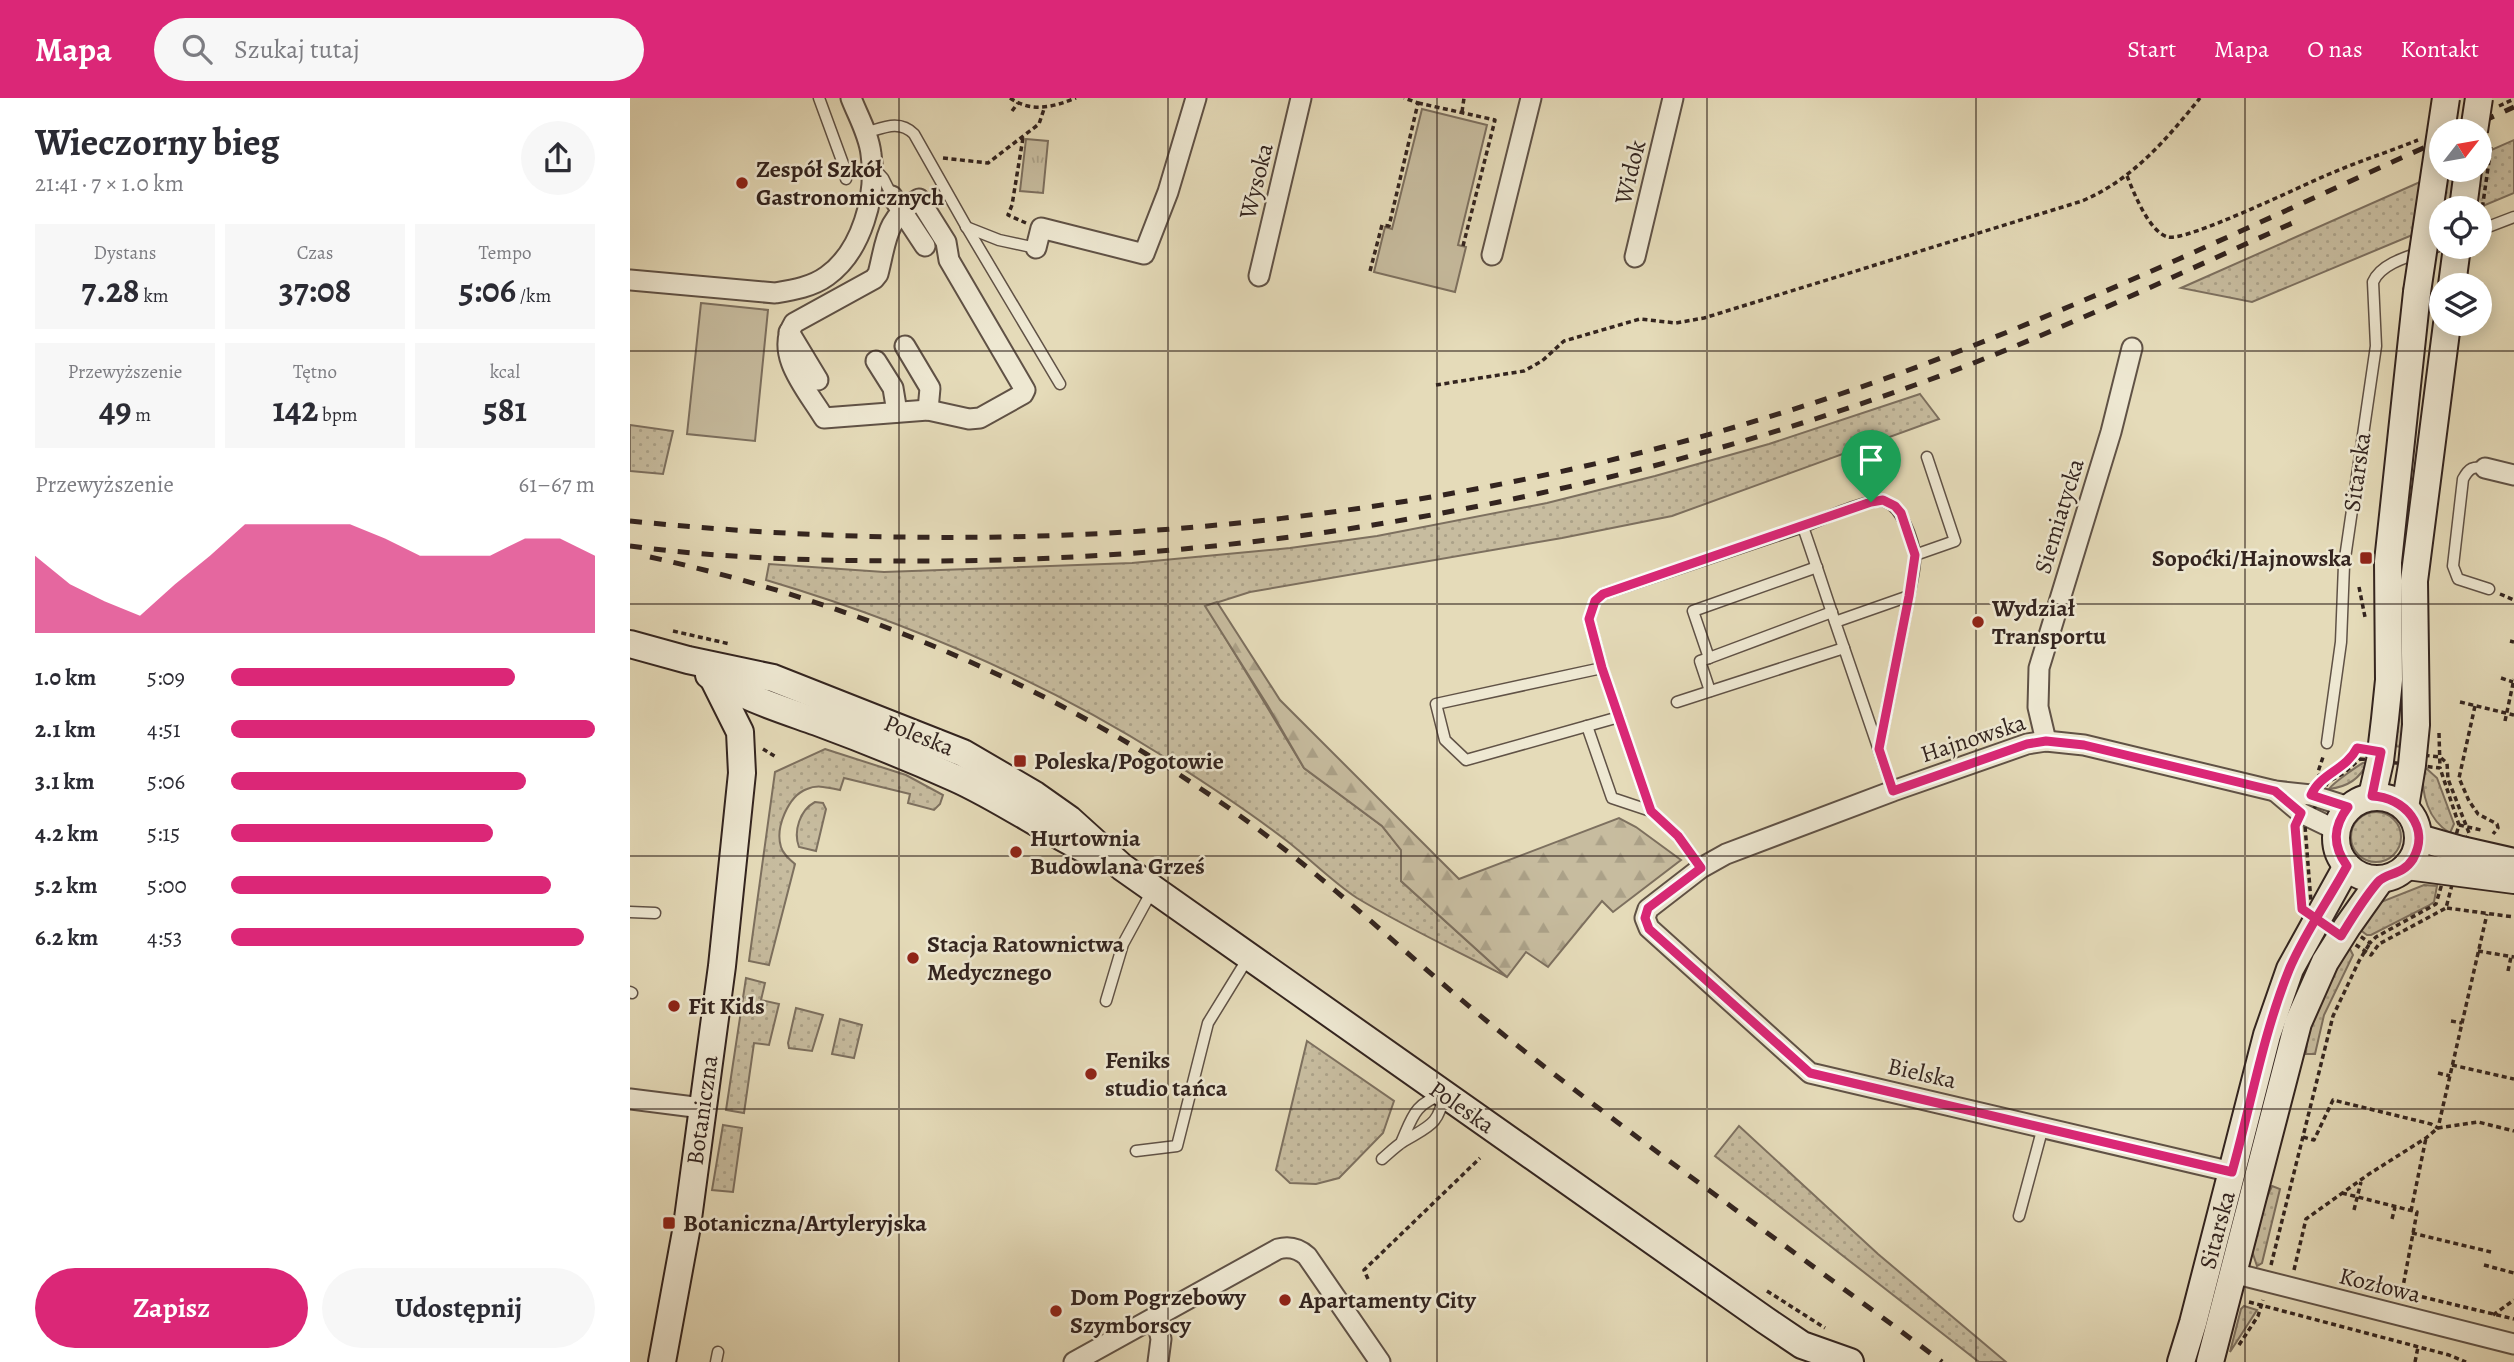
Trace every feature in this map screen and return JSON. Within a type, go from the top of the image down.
[{"type":"street","points":[[630,280],[775,293],[799,289],[827,276],[843,260],[857,239],[866,214],[872,166],[871,151],[851,98]]},
{"type":"street","points":[[1036,248],[1041,228],[1144,254],[1168,192],[1196,98]]},
{"type":"street","name":"Wysoka","points":[[1259,275],[1301,98]]},
{"type":"street","points":[[1492,255],[1531,98]]},
{"type":"street","name":"Widok","points":[[1635,257],[1673,98]]},
{"type":"street","points":[[2352,811],[2384,796],[2405,807],[2417,826],[2418,838],[2413,858],[2400,873],[2381,879],[2356,874],[2339,855],[2335,843],[2375,756],[2389,680],[2388,562],[2417,292],[2446,98]]},
{"type":"street","points":[[919,199],[946,242],[949,260],[1025,390],[1023,394],[980,418],[957,418],[928,410],[824,418],[789,362],[789,331],[794,323],[874,279],[878,274],[897,203],[919,199]]},
{"type":"street","points":[[897,203],[925,246]]},
{"type":"street","points":[[789,331],[818,380]]},
{"type":"street","points":[[2405,807],[2417,761],[2414,581],[2445,336]]},
{"type":"street","points":[[905,346],[930,388],[928,410]]},
{"type":"street","name":"Siemiatycka","points":[[2046,741],[2038,707],[2039,668],[2111,432],[2132,348]]},
{"type":"street","points":[[876,361],[893,388],[897,412]]},
{"type":"street","points":[[2485,468],[2514,475]]},
{"type":"street","name":"Poleska","points":[[630,644],[688,660],[773,678],[963,753],[1069,819],[1122,867],[1808,1354],[1850,1362]]},
{"type":"street","name":"Poleska","points":[[688,660],[713,678],[762,702],[956,779],[1066,841],[1122,867]]},
{"type":"street","name":"Botaniczna","points":[[662,1362],[679,1280],[722,966],[742,773],[740,732],[713,678]]},
{"type":"street","name":"Botaniczna","points":[[740,732],[762,702],[773,678]]},
{"type":"street","name":"Botaniczna","points":[[742,773],[756,745],[762,702]]},
{"type":"street","name":"Hajnowska","points":[[1649,929],[1645,918],[1648,908],[1701,868],[1745,846],[2027,744],[2046,741],[2084,745],[2275,791],[2319,788],[2352,811]]},
{"type":"street","name":"Hajnowska","points":[[2275,791],[2304,818],[2352,811]]},
{"type":"street","points":[[2418,838],[2460,852],[2514,862]]},
{"type":"street","points":[[2407,866],[2460,852],[2514,880]]},
{"type":"street","name":"Sitarska","points":[[2181,1362],[2275,1013],[2290,969],[2315,912],[2347,866]]},
{"type":"street","name":"Sitarska","points":[[2210,1362],[2298,1023],[2320,973],[2348,934],[2381,879]]},
{"type":"street","name":"Bielska","points":[[1649,929],[1810,1073],[2232,1172]]},
{"type":"street","points":[[630,1100],[702,1108]]},
{"type":"street","points":[[1074,1362],[1278,1250],[1290,1247],[1297,1249],[1311,1262],[1380,1362]]},
{"type":"street","name":"Kozłowa","points":[[2233,1273],[2514,1345]]},
{"type":"street","points":[[1156,1316],[1161,1339],[1158,1362]]},
{"type":"lane","points":[[819,98],[845,169],[846,179]]},
{"type":"lane","points":[[865,133],[896,124],[903,125],[914,134],[1060,384]]},
{"type":"lane","points":[[872,166],[883,178],[897,203]]},
{"type":"lane","points":[[2492,225],[2514,216]]},
{"type":"lane","points":[[966,226],[999,240],[1036,248]]},
{"type":"lane","name":"Sitarska","points":[[2327,743],[2341,642],[2344,565],[2376,346],[2372,282],[2377,273],[2387,266],[2429,250]]},
{"type":"lane","points":[[1915,555],[1955,541],[1927,457]]},
{"type":"lane","points":[[2485,468],[2474,466],[2463,479],[2453,566],[2458,579],[2489,589]]},
{"type":"lane","points":[[1651,811],[1602,668],[1589,619],[1595,601],[1603,594],[1883,500],[1895,506],[1901,513],[1915,555],[1879,749]]},
{"type":"lane","points":[[1803,527],[1893,791]]},
{"type":"lane","points":[[1709,658],[1693,611],[1817,568]]},
{"type":"lane","points":[[1710,691],[1700,661],[1834,617],[1909,596]]},
{"type":"lane","points":[[1677,702],[1844,648]]},
{"type":"lane","points":[[1602,668],[1436,704],[1445,740],[1466,760],[1619,717]]},
{"type":"lane","points":[[1587,726],[1612,798],[1651,811],[1678,836],[1701,868]]},
{"type":"lane","points":[[1106,1001],[1123,944],[1154,889]]},
{"type":"lane","points":[[630,912],[655,914]]},
{"type":"lane","points":[[1136,1151],[1177,1146],[1208,1023],[1249,956]]},
{"type":"lane","points":[[1382,1159],[1401,1143],[1431,1126],[1441,1112],[1444,1094],[1426,1100],[1414,1114],[1401,1143]]},
{"type":"lane","points":[[2019,1216],[2043,1126]]},
{"type":"path","points":[[1010,98],[1018,103],[1044,109],[1076,98]]},
{"type":"path","points":[[1404,98],[1495,120],[1463,246]]},
{"type":"path","points":[[1462,112],[1464,98]]},
{"type":"path","points":[[1436,385],[1524,371],[1542,361],[1564,341],[1640,319],[1676,323],[1704,318],[2082,201],[2127,176],[2162,143],[2200,98]]},
{"type":"path","points":[[2489,106],[2498,98]]},
{"type":"path","points":[[2489,106],[2514,99]]},
{"type":"path","points":[[1012,110],[1018,103]]},
{"type":"path","points":[[1370,271],[1382,225],[1389,226],[1418,103]]},
{"type":"path","points":[[927,156],[988,163],[1039,124],[1044,109]]},
{"type":"path","points":[[1023,136],[1008,215],[1041,228]]},
{"type":"path","points":[[2127,176],[2140,206],[2157,229],[2164,236],[2174,238],[2228,219],[2329,174],[2426,136]]},
{"type":"path","points":[[2358,579],[2368,629]]},
{"type":"path","points":[[2501,678],[2514,680],[2505,721]]},
{"type":"path","points":[[2460,702],[2514,715]]},
{"type":"path","points":[[2475,706],[2459,778],[2469,802],[2478,814],[2497,824],[2498,828],[2488,841]]},
{"type":"path","points":[[2319,788],[2319,772],[2327,743]]},
{"type":"path","points":[[2370,943],[2348,934],[2315,912],[2302,909],[2295,826],[2304,818],[2319,788],[2347,762],[2357,748],[2375,756],[2417,761],[2440,768],[2459,825],[2460,852],[2446,908]]},
{"type":"path","points":[[2319,788],[2344,773],[2360,759],[2375,756]]},
{"type":"path","points":[[2236,1351],[2258,1316],[2261,1306],[2333,1016],[2370,943],[2376,937],[2432,908],[2460,852],[2447,763],[2440,757],[2417,761]]},
{"type":"path","points":[[2304,818],[2309,898],[2315,912]]},
{"type":"path","points":[[2348,934],[2371,955],[2379,944],[2446,908],[2514,917]]},
{"type":"path","points":[[2438,1128],[2487,914]]},
{"type":"path","points":[[2478,951],[2512,957],[2508,971]]},
{"type":"path","points":[[2451,1021],[2462,1023]]},
{"type":"path","points":[[2452,1065],[2514,1079]]},
{"type":"path","points":[[2438,1073],[2450,1076]]},
{"type":"path","points":[[2303,1138],[2314,1140],[2333,1100],[2438,1128]]},
{"type":"path","points":[[2294,1270],[2306,1219],[2438,1128],[2478,1122],[2514,1130]]},
{"type":"path","points":[[2411,1211],[2426,1138]]},
{"type":"path","points":[[1368,1279],[1364,1270],[1480,1158]]},
{"type":"path","points":[[2354,1210],[2361,1180]]},
{"type":"path","points":[[2342,1194],[2417,1212],[2402,1292]]},
{"type":"path","points":[[2392,1219],[2395,1207]]},
{"type":"path","points":[[2413,1233],[2491,1252]]},
{"type":"path","points":[[2484,1265],[2514,1273]]},
{"type":"path","points":[[2493,1315],[2514,1300]]},
{"type":"path","points":[[2261,1306],[2466,1362]]},
{"type":"path","points":[[2415,1362],[2418,1347]]},
{"type":"green space","points":[[1422,109],[1487,125],[1458,245],[1466,247],[1455,292],[1374,272],[1385,227],[1392,229]]},
{"type":"green space","points":[[1026,139],[1048,141],[1043,193],[1020,191]]},
{"type":"green space","points":[[2514,140],[2514,193],[2492,202],[2492,196],[2429,196],[2429,228],[2252,302],[2181,288],[2429,178],[2429,182],[2492,182],[2492,150]]},
{"type":"green space","points":[[701,303],[768,310],[755,441],[687,434]]},
{"type":"green space","points":[[1920,394],[1939,419],[1672,516],[1562,538],[1250,592],[1206,606],[1304,768],[1382,826],[1401,850],[1401,881],[1507,977],[1357,898],[1287,841],[1227,798],[1119,729],[1071,703],[922,634],[819,596],[766,580],[769,564],[884,572],[1132,563],[1290,548],[1377,536],[1547,503],[1655,476],[1769,444]]},
{"type":"green space","points":[[630,425],[673,431],[663,474],[630,471]]},
{"type":"green space","points":[[1217,602],[1280,700],[1459,879],[1619,818],[1681,860],[1613,912],[1602,901],[1548,967],[1526,952],[1507,977],[1401,881],[1401,850],[1382,826],[1304,768],[1205,606]]},
{"type":"green space","points":[[2400,705],[2403,705],[2402,747],[2394,746]]},
{"type":"green space","points":[[825,749],[906,775],[943,795],[940,804],[934,810],[908,803],[910,794],[844,778],[840,790],[815,787],[800,793],[789,805],[780,831],[782,850],[795,864],[769,965],[749,961],[775,772]]},
{"type":"green space","points":[[2367,763],[2361,774],[2352,781],[2329,789],[2345,775]]},
{"type":"green space","points":[[2423,769],[2427,769],[2437,778],[2454,824],[2450,833],[2442,828],[2431,814],[2423,788]]},
{"type":"green space","points":[[815,802],[823,803],[826,809],[816,851],[799,847],[797,841],[799,821],[805,810]]},
{"type":"green space","points":[[2376,812],[2394,819],[2401,837],[2394,855],[2376,862],[2358,855],[2351,837],[2358,819]]},
{"type":"green space","points":[[2424,885],[2437,886],[2434,902],[2371,935],[2359,929],[2381,902]]},
{"type":"green space","points":[[2349,947],[2353,955],[2324,1015],[2315,1054],[2306,1054],[2315,1012]]},
{"type":"green space","points":[[746,978],[765,983],[761,1000],[779,1004],[769,1045],[754,1043],[744,1113],[726,1110]]},
{"type":"green space","points":[[796,1008],[823,1015],[812,1051],[789,1048]]},
{"type":"green space","points":[[840,1019],[862,1025],[854,1058],[832,1054]]},
{"type":"green space","points":[[1307,1041],[1394,1101],[1383,1133],[1339,1178],[1316,1184],[1290,1183],[1276,1170]]},
{"type":"green space","points":[[723,1125],[742,1128],[733,1192],[712,1190]]},
{"type":"green space","points":[[1739,1126],[1878,1254],[2006,1362],[1979,1362],[1715,1156]]},
{"type":"green space","points":[[2272,1186],[2280,1189],[2262,1263],[2257,1266],[2251,1248],[2263,1206]]},
{"type":"green space","points":[[2244,1306],[2257,1310],[2230,1352],[2241,1309]]},
{"type":"railway","points":[[2488,119],[2514,107]]},
{"type":"railway","points":[[630,521],[791,533],[952,537],[1112,533],[1271,520],[1429,497],[1585,466],[1741,425],[1895,375],[1964,349],[2170,263],[2429,145]]},
{"type":"railway","points":[[630,546],[703,554],[813,560],[1051,558],[1177,550],[1303,535],[1427,516],[1551,491],[1674,461],[1915,385],[2060,327],[2297,221]]},
{"type":"railway","points":[[650,557],[809,600],[962,658],[1036,693],[1179,774],[1282,847],[1480,1016],[1567,1084],[1942,1362]]},
{"type":"place","name":"Zespół Szkół Gastronomicznych","points":[[742,183]]},
{"type":"place","name":"Sopoćki/Hajnowska","points":[[2366,558]]},
{"type":"place","name":"Wydział Transportu","points":[[1978,622]]},
{"type":"place","name":"Poleska/Pogotowie","points":[[1020,761]]},
{"type":"place","name":"Hurtownia Budowlana Grześ","points":[[1016,852]]},
{"type":"place","name":"Stacja Ratownictwa Medycznego","points":[[913,958]]},
{"type":"place","name":"Fit Kids","points":[[674,1006]]},
{"type":"place","name":"Feniks studio tańca","points":[[1091,1074]]},
{"type":"place","name":"Botaniczna/Artyleryjska","points":[[669,1223]]},
{"type":"place","name":"Apartamenty City","points":[[1285,1300]]},
{"type":"place","name":"Dom Pogrzebowy Szymborscy","points":[[1056,1311]]},
{"type":"route","points":[[1871,502],[1603,594],[1595,601],[1589,619],[1602,668],[1651,811],[1678,836],[1701,868],[1648,908],[1645,918],[1649,929],[1810,1073],[2232,1172],[2267,1035],[2290,969],[2304,942],[2317,920],[2347,866],[2335,843],[2340,817],[2348,807],[2311,795],[2321,778],[2339,769],[2357,748],[2381,752],[2372,796],[2384,796],[2405,807],[2417,826],[2417,848],[2413,858],[2400,873],[2381,879],[2341,936],[2317,920],[2302,909],[2295,826],[2301,813],[2275,791],[2084,745],[2046,741],[2027,744],[1893,791],[1879,749],[1915,555],[1901,513],[1895,506],[1883,500],[1871,502]]}]
